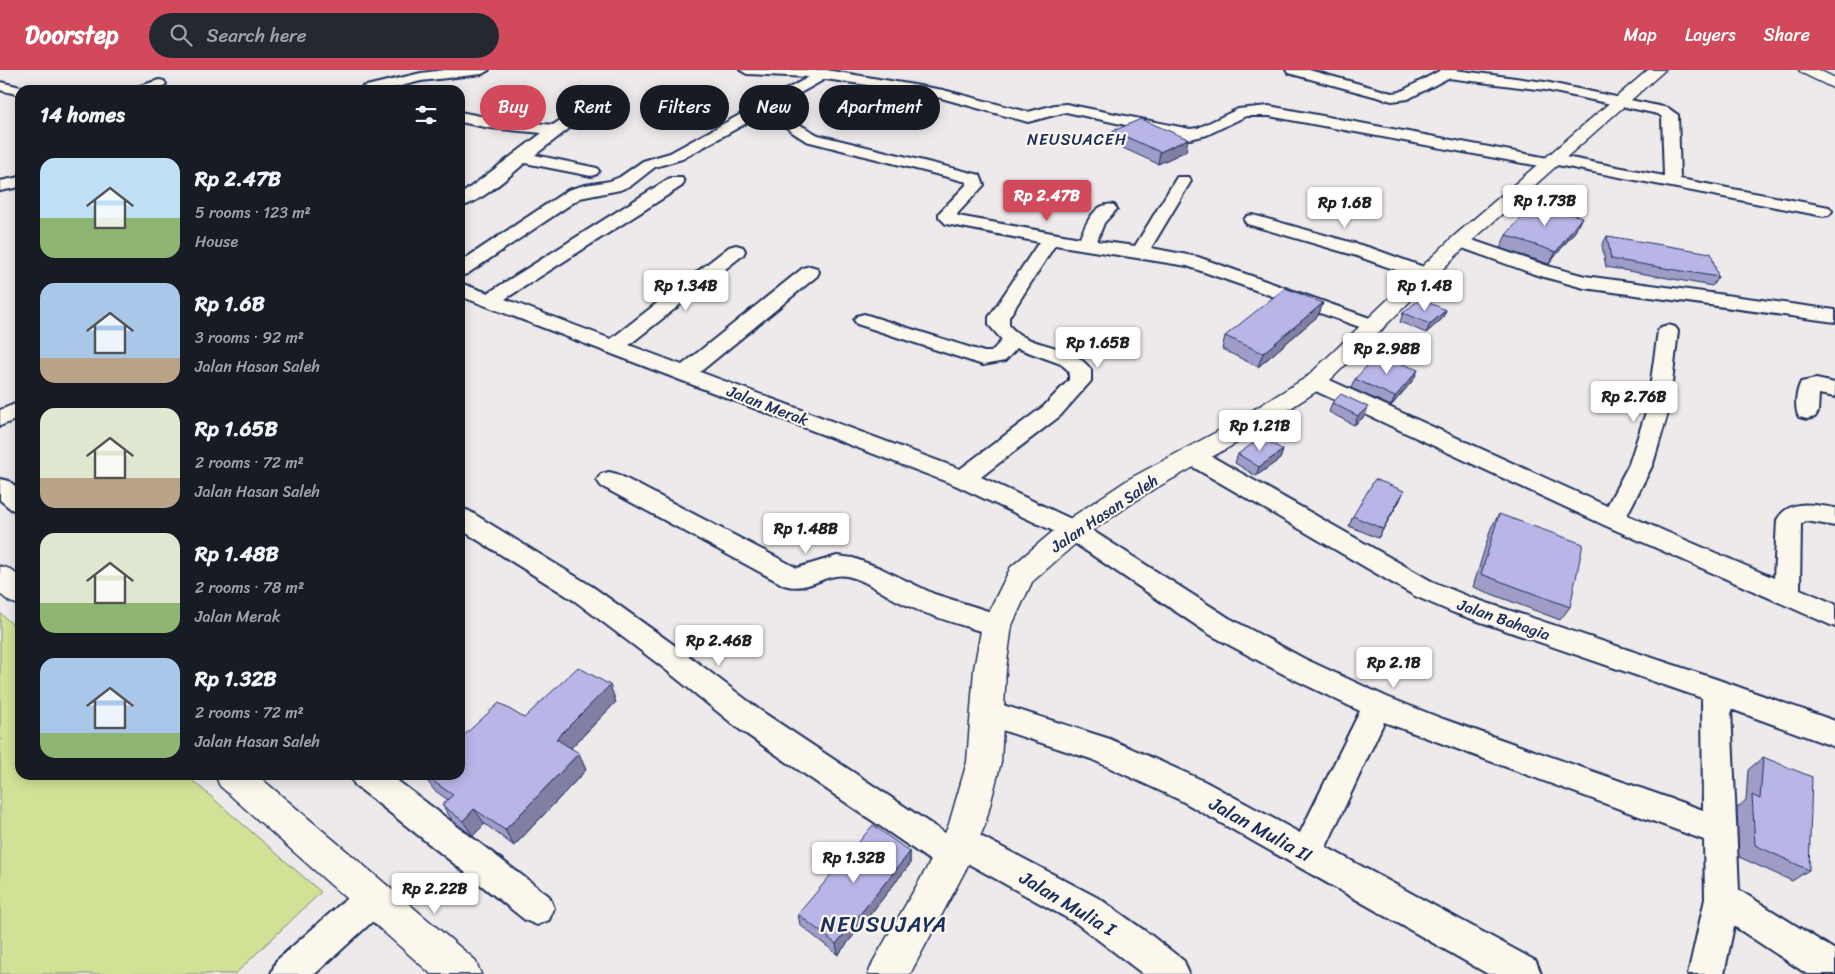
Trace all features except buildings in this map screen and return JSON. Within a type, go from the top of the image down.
[{"type":"street","points":[[383,85],[417,74],[482,70]]},
{"type":"street","points":[[747,70],[828,73],[925,90],[1028,118],[1035,117],[1054,108],[1066,108],[1196,134],[1243,112],[1259,110],[1379,121],[1552,162],[1672,182],[1823,211]]},
{"type":"street","points":[[1293,70],[1392,97],[1403,96],[1444,72],[1545,86],[1655,108],[1670,115],[1672,182]]},
{"type":"street","points":[[1479,70],[1496,79]]},
{"type":"street","name":"Jalan Hasan Saleh","points":[[888,974],[967,826],[984,762],[990,668],[997,625],[1021,575],[1073,530],[1138,486],[1194,457],[1268,413],[1315,382],[1460,241],[1657,70]]},
{"type":"street","points":[[1807,70],[1835,84]]},
{"type":"street","points":[[805,85],[828,73]]},
{"type":"street","points":[[0,86],[15,90]]},
{"type":"street","points":[[1379,121],[1392,97]]},
{"type":"street","points":[[465,118],[490,123],[554,130]]},
{"type":"street","points":[[465,267],[574,194],[586,190],[614,186],[626,181],[649,164],[676,156],[739,121]]},
{"type":"street","points":[[465,199],[554,130]]},
{"type":"street","points":[[799,130],[812,138],[974,179],[976,185],[948,213],[948,217],[952,220],[1050,239],[1191,261],[1374,326]]},
{"type":"street","points":[[521,157],[591,172]]},
{"type":"street","points":[[1140,252],[1183,181]]},
{"type":"street","points":[[490,300],[676,182]]},
{"type":"street","points":[[0,186],[15,183]]},
{"type":"street","points":[[1086,245],[1096,221],[1108,209]]},
{"type":"street","points":[[1253,220],[1364,252],[1425,274]]},
{"type":"street","points":[[963,479],[1052,411],[1080,381],[1080,370],[1069,360],[1014,339],[1000,329],[997,323],[999,317],[1050,239]]},
{"type":"street","points":[[1460,241],[1544,271],[1584,282],[1835,316]]},
{"type":"street","points":[[615,346],[736,251]]},
{"type":"street","points":[[685,374],[810,272]]},
{"type":"street","name":"Jalan Merak","points":[[465,291],[963,479],[1073,530],[1219,626],[1295,667],[1377,706],[1435,729],[1722,831]]},
{"type":"street","points":[[864,320],[984,359],[998,357],[1014,339]]},
{"type":"street","points":[[1614,519],[1641,464],[1658,409],[1668,331]]},
{"type":"street","points":[[1315,382],[1614,519],[1835,616]]},
{"type":"street","points":[[1807,412],[1809,387],[1816,386],[1835,390]]},
{"type":"street","points":[[0,419],[15,412]]},
{"type":"street","name":"Jalan Bahagia","points":[[1194,457],[1424,589],[1462,606],[1716,691],[1835,734]]},
{"type":"street","points":[[609,480],[793,578],[807,578],[835,566],[845,567],[860,571],[914,597],[997,625]]},
{"type":"street","points":[[0,487],[15,499]]},
{"type":"street","points":[[1786,595],[1789,520],[1802,512],[1835,517]]},
{"type":"street","name":"Jalan Mulia I","points":[[465,520],[584,594],[671,658],[750,720],[956,849],[1088,910],[1140,948],[1170,974]]},
{"type":"street","points":[[0,577],[15,590]]},
{"type":"street","points":[[1706,974],[1722,899],[1722,831],[1716,691]]},
{"type":"street","points":[[1306,855],[1377,706]]},
{"type":"street","name":"Jalan Mulia II","points":[[987,713],[1100,748],[1193,791],[1523,974]]},
{"type":"street","points":[[238,780],[461,974]]},
{"type":"street","points":[[372,780],[537,908]]},
{"type":"street","points":[[289,974],[374,897]]},
{"type":"street","points":[[1722,899],[1835,970]]},
{"type":"green space","points":[[0,613],[15,626],[15,780],[192,780],[321,892],[235,974],[0,974]]},
{"type":"district","name":"NEUSUACEH","points":[[1077,139]]},
{"type":"district","name":"NEUSUJAYA","points":[[884,924]]}]
